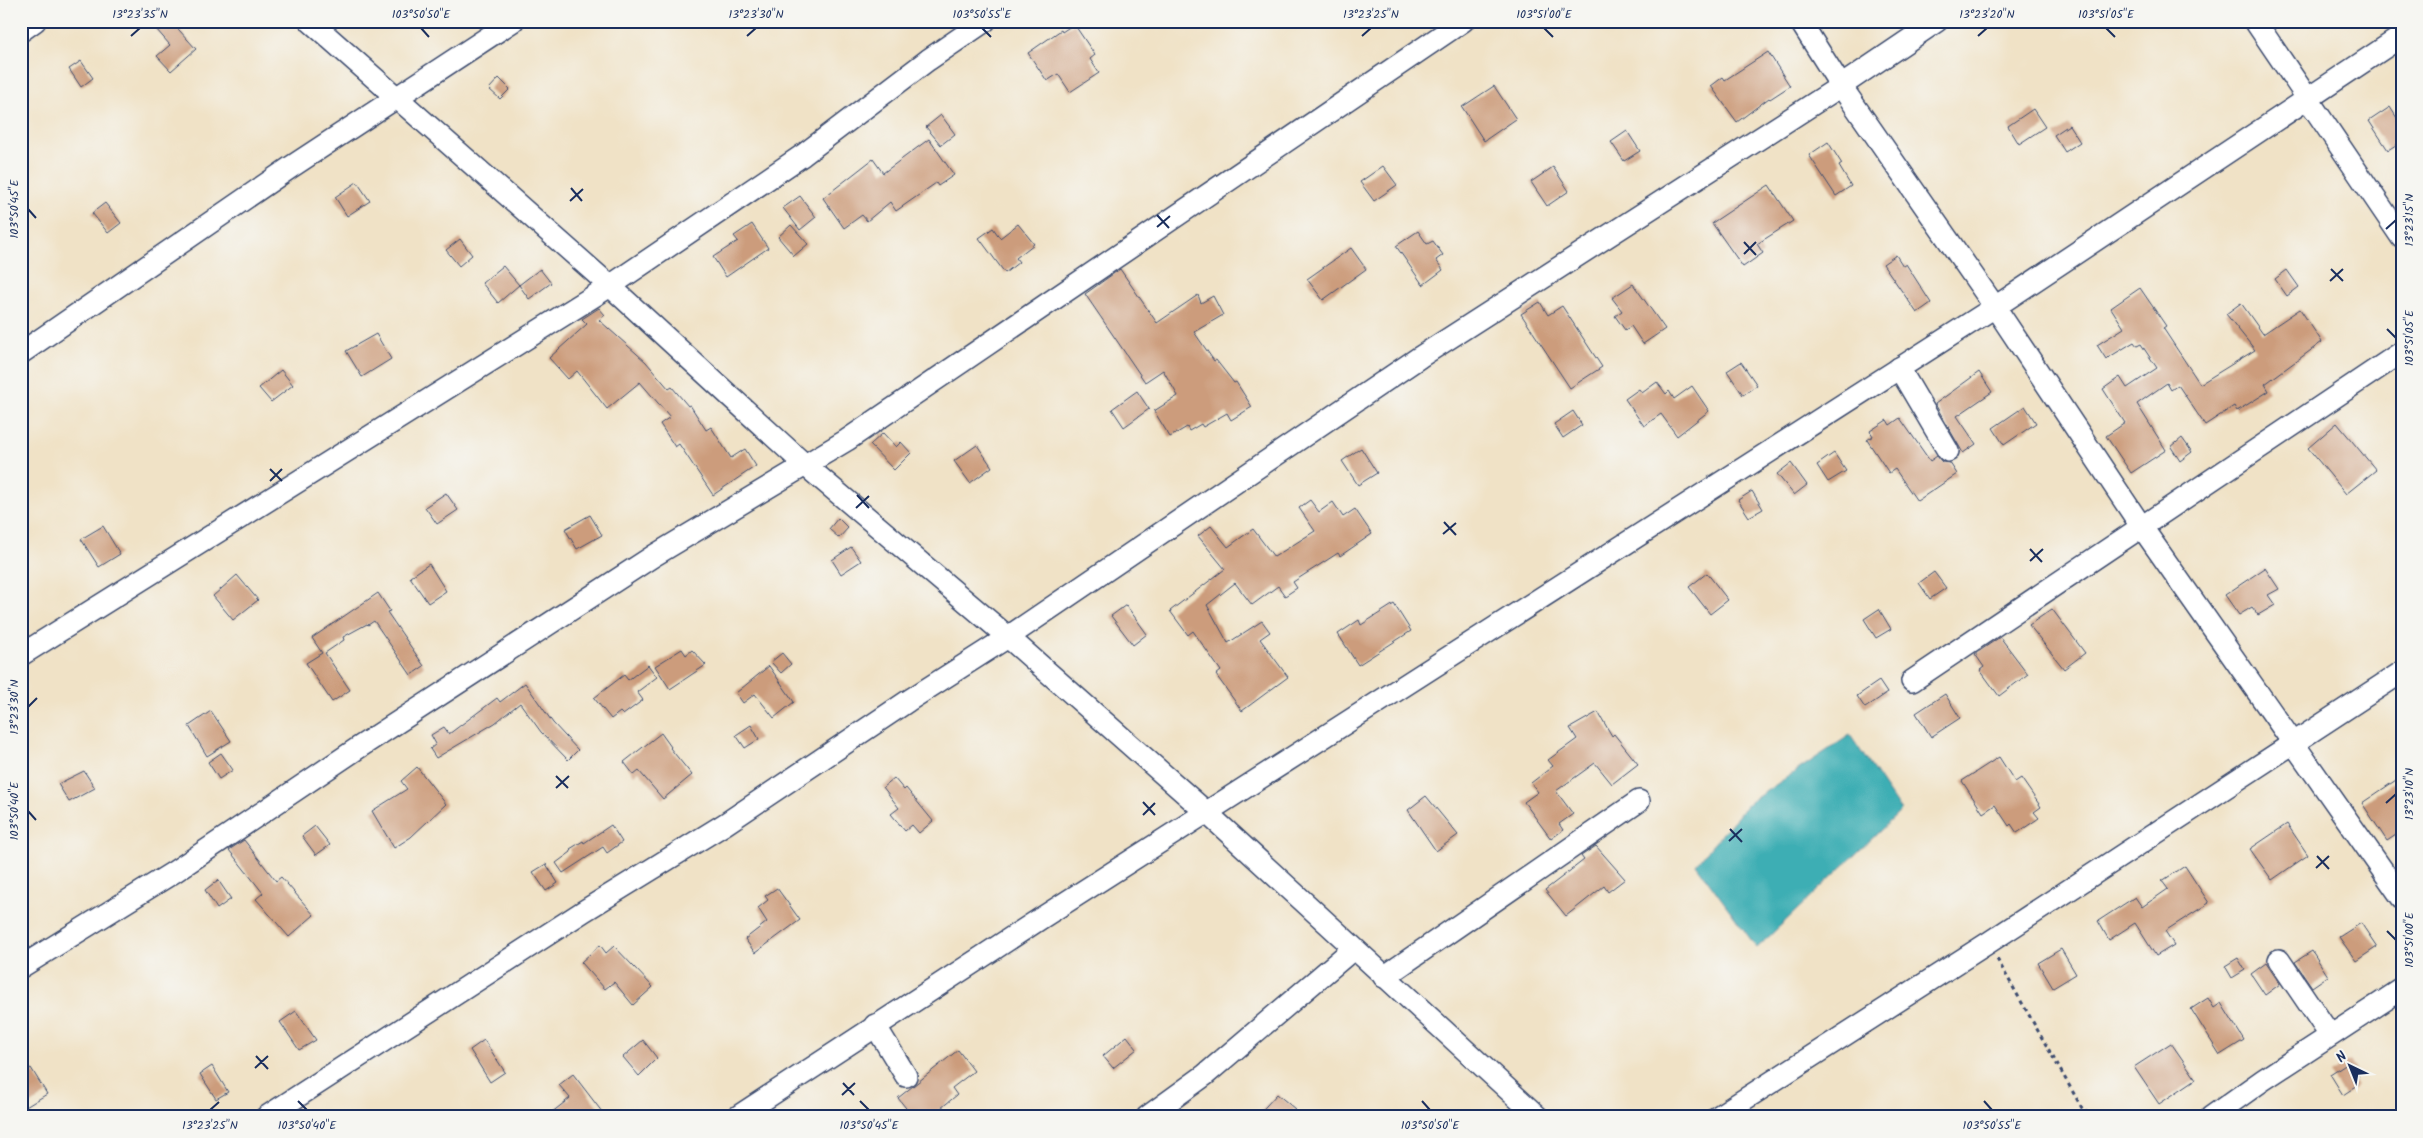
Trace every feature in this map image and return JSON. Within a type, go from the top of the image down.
[{"type":"street","points":[[21,30],[35,21]]},
{"type":"street","points":[[310,21],[610,286],[805,466],[1008,637],[1206,812],[1538,1117]]},
{"type":"street","points":[[21,353],[283,173],[513,21]]},
{"type":"street","points":[[21,655],[610,286],[803,155],[928,60],[985,21]]},
{"type":"street","points":[[21,967],[174,872],[358,748],[655,555],[847,440],[1463,21]]},
{"type":"street","points":[[1800,21],[1841,86],[1995,307],[2141,526],[2402,898]]},
{"type":"street","points":[[266,1117],[584,911],[725,824],[908,701],[1008,637],[1420,357],[1841,86],[1937,21]]},
{"type":"street","points":[[2255,21],[2402,238]]},
{"type":"street","points":[[737,1117],[875,1025],[1995,307],[2402,36]]},
{"type":"street","points":[[1912,681],[2402,352]]},
{"type":"street","points":[[1899,368],[1948,451]]},
{"type":"street","points":[[1717,1117],[1988,943],[2402,672]]},
{"type":"street","points":[[1384,977],[1638,801]]},
{"type":"street","points":[[1147,1117],[1205,1075],[1353,949]]},
{"type":"street","points":[[2279,960],[2330,1035]]},
{"type":"street","points":[[2211,1117],[2330,1035],[2402,989]]},
{"type":"street","points":[[875,1025],[906,1076]]},
{"type":"path","points":[[1988,943],[2082,1108],[2091,1117]]},
{"type":"water","points":[[1850,735],[1901,811],[1757,948],[1696,864],[1750,802]]},
{"type":"building","points":[[149,21],[171,21],[196,49],[171,71],[157,56],[170,45]]},
{"type":"building","points":[[1074,24],[1095,55],[1090,59],[1099,73],[1070,92],[1058,74],[1047,81],[1028,53],[1061,30],[1062,32]]},
{"type":"building","points":[[1768,52],[1790,86],[1769,98],[1737,122],[1711,86],[1723,77],[1725,80]]},
{"type":"building","points":[[81,61],[93,78],[81,87],[69,69]]},
{"type":"building","points":[[499,78],[510,89],[500,99],[489,89]]},
{"type":"building","points":[[1494,86],[1516,119],[1484,141],[1462,107]]},
{"type":"building","points":[[2390,107],[2402,126],[2402,141],[2388,150],[2369,121]]},
{"type":"building","points":[[2033,109],[2045,127],[2019,144],[2008,126]]},
{"type":"building","points":[[941,115],[955,134],[941,145],[926,127]]},
{"type":"building","points":[[2069,125],[2080,142],[2065,152],[2054,135]]},
{"type":"building","points":[[1627,131],[1640,151],[1624,161],[1611,142]]},
{"type":"building","points":[[929,139],[954,175],[938,186],[936,183],[896,211],[890,202],[867,221],[862,215],[844,228],[823,198],[873,159],[883,173]]},
{"type":"building","points":[[1828,142],[1842,164],[1839,166],[1851,186],[1836,196],[1809,155]]},
{"type":"building","points":[[1383,166],[1397,185],[1374,201],[1360,182]]},
{"type":"building","points":[[1553,167],[1569,191],[1547,206],[1531,182]]},
{"type":"building","points":[[357,182],[370,201],[347,216],[335,197]]},
{"type":"building","points":[[1769,185],[1793,221],[1757,244],[1763,253],[1743,267],[1712,223]]},
{"type":"building","points":[[800,196],[816,217],[800,230],[783,208]]},
{"type":"building","points":[[105,203],[121,223],[108,233],[92,213]]},
{"type":"building","points":[[752,224],[768,248],[726,277],[713,257],[738,241],[734,236]]},
{"type":"building","points":[[1018,224],[1034,244],[1016,258],[1019,262],[1005,273],[979,238],[993,228],[1000,238]]},
{"type":"building","points":[[791,225],[808,244],[794,256],[778,237]]},
{"type":"building","points":[[1418,231],[1427,244],[1433,241],[1443,255],[1436,260],[1443,270],[1423,285],[1396,246]]},
{"type":"building","points":[[460,239],[472,255],[459,266],[446,250]]},
{"type":"building","points":[[1351,248],[1366,269],[1323,300],[1307,279]]},
{"type":"building","points":[[1896,255],[1903,266],[1906,264],[1931,303],[1917,313],[1883,264]]},
{"type":"building","points":[[503,266],[519,285],[498,303],[482,283]]},
{"type":"building","points":[[540,269],[551,283],[529,299],[519,285]]},
{"type":"building","points":[[1120,269],[1157,323],[1198,295],[1201,303],[1213,296],[1223,315],[1194,332],[1214,361],[1216,360],[1234,383],[1236,382],[1252,407],[1231,420],[1227,413],[1203,427],[1201,424],[1189,431],[1187,427],[1170,437],[1154,411],[1178,396],[1163,370],[1145,382],[1085,294]]},
{"type":"building","points":[[2287,270],[2299,287],[2287,296],[2275,279]]},
{"type":"building","points":[[1633,284],[1665,329],[1643,344],[1631,326],[1625,330],[1615,316],[1622,311],[1612,298]]},
{"type":"building","points":[[2140,288],[2166,326],[2163,328],[2200,384],[2255,350],[2226,314],[2241,303],[2263,334],[2300,309],[2322,342],[2265,384],[2269,391],[2237,411],[2234,406],[2205,425],[2178,385],[2171,390],[2167,383],[2137,404],[2166,450],[2131,473],[2106,436],[2125,423],[2103,389],[2120,377],[2127,388],[2157,368],[2141,344],[2137,346],[2134,342],[2106,359],[2097,345],[2124,328],[2111,308]]},
{"type":"building","points":[[1540,302],[1548,315],[1562,306],[1602,367],[1570,388],[1521,314]]},
{"type":"building","points":[[599,308],[605,315],[599,320],[646,362],[669,389],[672,387],[688,406],[690,405],[706,430],[711,427],[731,458],[745,449],[756,466],[713,495],[679,444],[675,447],[660,424],[670,417],[640,382],[607,409],[577,371],[568,379],[549,358],[587,324],[582,319]]},
{"type":"building","points":[[376,334],[391,359],[362,377],[346,351]]},
{"type":"building","points":[[1741,362],[1757,385],[1743,395],[1727,371]]},
{"type":"building","points":[[281,370],[293,385],[271,402],[259,388]]},
{"type":"building","points":[[1979,372],[1992,392],[1957,416],[1976,444],[1963,453],[1935,404]]},
{"type":"building","points":[[1657,382],[1666,394],[1669,391],[1674,399],[1692,386],[1709,411],[1677,436],[1661,414],[1644,426],[1625,399],[1639,389],[1642,393]]},
{"type":"building","points":[[1137,391],[1149,409],[1124,427],[1112,409]]},
{"type":"building","points":[[2025,406],[2036,423],[2004,445],[1993,428]]},
{"type":"building","points":[[1573,411],[1582,425],[1563,438],[1554,424]]},
{"type":"building","points":[[1900,418],[1930,461],[1937,456],[1942,462],[1950,463],[1957,474],[1917,501],[1895,469],[1889,473],[1867,440],[1873,436],[1870,431],[1887,420],[1890,425]]},
{"type":"building","points":[[2337,423],[2376,470],[2346,494],[2308,448]]},
{"type":"building","points":[[883,433],[896,447],[901,442],[911,453],[894,470],[870,445]]},
{"type":"building","points":[[2182,438],[2192,452],[2180,461],[2171,447]]},
{"type":"building","points":[[977,445],[992,467],[970,483],[954,461]]},
{"type":"building","points":[[1361,448],[1377,473],[1358,485],[1342,461]]},
{"type":"building","points":[[1834,453],[1846,471],[1828,482],[1817,465]]},
{"type":"building","points":[[1791,463],[1807,485],[1794,495],[1777,474]]},
{"type":"building","points":[[1752,491],[1763,509],[1749,517],[1738,500]]},
{"type":"building","points":[[446,493],[458,510],[437,524],[425,507]]},
{"type":"building","points":[[1310,500],[1319,512],[1333,502],[1343,517],[1355,509],[1372,534],[1340,556],[1338,553],[1293,582],[1297,588],[1285,596],[1278,586],[1252,605],[1235,583],[1207,605],[1228,643],[1262,621],[1270,632],[1260,639],[1288,677],[1242,711],[1216,675],[1221,671],[1193,631],[1188,635],[1170,611],[1225,569],[1198,536],[1211,526],[1228,547],[1253,529],[1274,557],[1315,531],[1299,508]]},
{"type":"building","points":[[590,515],[602,535],[577,549],[565,529]]},
{"type":"building","points":[[838,518],[848,528],[839,538],[829,529]]},
{"type":"building","points":[[103,526],[120,554],[99,567],[81,539]]},
{"type":"building","points":[[851,547],[861,561],[841,574],[832,560]]},
{"type":"building","points":[[429,564],[446,591],[428,603],[410,577]]},
{"type":"building","points":[[2265,568],[2279,589],[2268,595],[2275,605],[2258,615],[2252,607],[2239,615],[2225,595]]},
{"type":"building","points":[[1934,572],[1946,588],[1930,599],[1919,583]]},
{"type":"building","points":[[1707,573],[1728,600],[1710,614],[1689,587]]},
{"type":"building","points":[[237,575],[258,600],[233,620],[213,596]]},
{"type":"building","points":[[378,593],[390,611],[387,612],[424,666],[411,675],[374,621],[343,637],[344,640],[325,653],[350,690],[332,702],[306,663],[322,653],[312,638]]},
{"type":"building","points":[[1394,604],[1411,631],[1358,665],[1338,634],[1359,620],[1361,625]]},
{"type":"building","points":[[1126,605],[1147,634],[1133,645],[1111,616]]},
{"type":"building","points":[[1879,609],[1891,629],[1876,638],[1864,619]]},
{"type":"building","points":[[2052,609],[2085,653],[2064,669],[2029,625]]},
{"type":"building","points":[[2000,637],[2028,674],[1999,696],[1980,670],[1984,667],[1975,654]]},
{"type":"building","points":[[682,649],[686,655],[692,650],[706,665],[670,689],[655,666]]},
{"type":"building","points":[[782,653],[791,664],[781,673],[771,662]]},
{"type":"building","points":[[648,665],[657,677],[637,692],[643,700],[623,715],[620,712],[611,719],[594,698],[624,675],[628,680]]},
{"type":"building","points":[[769,666],[794,702],[774,718],[755,694],[743,703],[736,693]]},
{"type":"building","points":[[1879,681],[1887,693],[1865,708],[1857,696]]},
{"type":"building","points":[[525,683],[553,723],[578,750],[568,760],[541,732],[520,703],[495,723],[436,758],[430,749],[436,744],[431,735],[444,727],[449,734],[497,698],[500,702]]},
{"type":"building","points":[[1945,694],[1960,718],[1931,737],[1916,713]]},
{"type":"building","points":[[211,711],[231,741],[207,756],[189,726]]},
{"type":"building","points":[[1598,712],[1612,736],[1614,734],[1638,764],[1612,784],[1595,763],[1556,791],[1573,814],[1559,824],[1563,830],[1551,839],[1524,802],[1538,792],[1531,783],[1553,766],[1548,760],[1577,739],[1570,728]]},
{"type":"building","points":[[751,725],[759,739],[745,748],[736,735]]},
{"type":"building","points":[[661,733],[670,748],[692,775],[663,799],[639,771],[634,775],[624,762]]},
{"type":"building","points":[[221,753],[233,770],[219,779],[208,762]]},
{"type":"building","points":[[1999,757],[2015,782],[2021,778],[2041,807],[2034,812],[2039,818],[2017,833],[2011,824],[2009,826],[1995,805],[1983,813],[1962,781]]},
{"type":"building","points":[[417,767],[446,804],[411,837],[394,848],[372,811],[407,789],[401,781]]},
{"type":"building","points":[[84,771],[95,788],[69,802],[58,784]]},
{"type":"building","points":[[2402,776],[2402,831],[2387,841],[2362,803]]},
{"type":"building","points":[[894,778],[904,790],[906,788],[933,821],[919,833],[912,825],[905,831],[891,814],[899,808],[883,787]]},
{"type":"building","points":[[1426,796],[1458,835],[1436,851],[1408,810]]},
{"type":"building","points":[[2287,824],[2308,855],[2272,880],[2250,849]]},
{"type":"building","points":[[611,825],[622,842],[607,853],[603,847],[563,873],[556,863],[571,852],[570,849],[583,841],[584,843]]},
{"type":"building","points":[[315,826],[330,845],[316,855],[302,836]]},
{"type":"building","points":[[244,840],[276,881],[281,877],[314,915],[289,937],[256,899],[263,893],[229,850]]},
{"type":"building","points":[[1596,846],[1625,879],[1608,892],[1604,886],[1566,916],[1545,890],[1584,860],[1581,856]]},
{"type":"building","points":[[546,864],[558,883],[546,891],[533,872]]},
{"type":"building","points":[[2185,866],[2209,903],[2165,931],[2174,945],[2156,956],[2135,923],[2109,940],[2098,921],[2135,897],[2142,907],[2168,889],[2162,881]]},
{"type":"building","points":[[218,880],[231,899],[217,909],[205,890]]},
{"type":"building","points":[[777,888],[800,920],[755,953],[745,939],[767,922],[758,908],[768,900],[765,896]]},
{"type":"building","points":[[2361,923],[2377,947],[2356,961],[2339,937]]},
{"type":"building","points":[[600,945],[606,953],[614,946],[653,987],[633,1005],[614,982],[605,989],[581,962]]},
{"type":"building","points":[[2061,949],[2076,974],[2053,988],[2038,963]]},
{"type":"building","points":[[2312,951],[2328,976],[2312,987],[2295,962]]},
{"type":"building","points":[[2238,958],[2245,970],[2232,978],[2225,966]]},
{"type":"building","points":[[2266,963],[2280,984],[2265,995],[2251,974]]},
{"type":"building","points":[[2208,998],[2214,1008],[2221,1003],[2244,1040],[2220,1055],[2191,1009]]},
{"type":"building","points":[[296,1011],[316,1040],[299,1050],[280,1022]]},
{"type":"building","points":[[1127,1036],[1137,1049],[1113,1068],[1103,1056]]},
{"type":"building","points":[[484,1040],[505,1072],[490,1082],[470,1050]]},
{"type":"building","points":[[643,1040],[657,1058],[639,1076],[623,1057]]},
{"type":"building","points":[[2171,1043],[2196,1079],[2159,1104],[2134,1067]]},
{"type":"building","points":[[958,1050],[974,1071],[952,1088],[957,1095],[930,1117],[913,1117],[898,1098]]},
{"type":"building","points":[[2350,1061],[2359,1075],[2353,1079],[2358,1085],[2343,1095],[2330,1074]]},
{"type":"building","points":[[212,1066],[228,1092],[216,1099],[200,1074]]},
{"type":"building","points":[[31,1068],[47,1094],[21,1110],[21,1074]]},
{"type":"building","points":[[573,1074],[606,1117],[546,1117],[570,1098],[559,1085]]},
{"type":"building","points":[[1277,1094],[1295,1109],[1288,1117],[1256,1117]]}]
